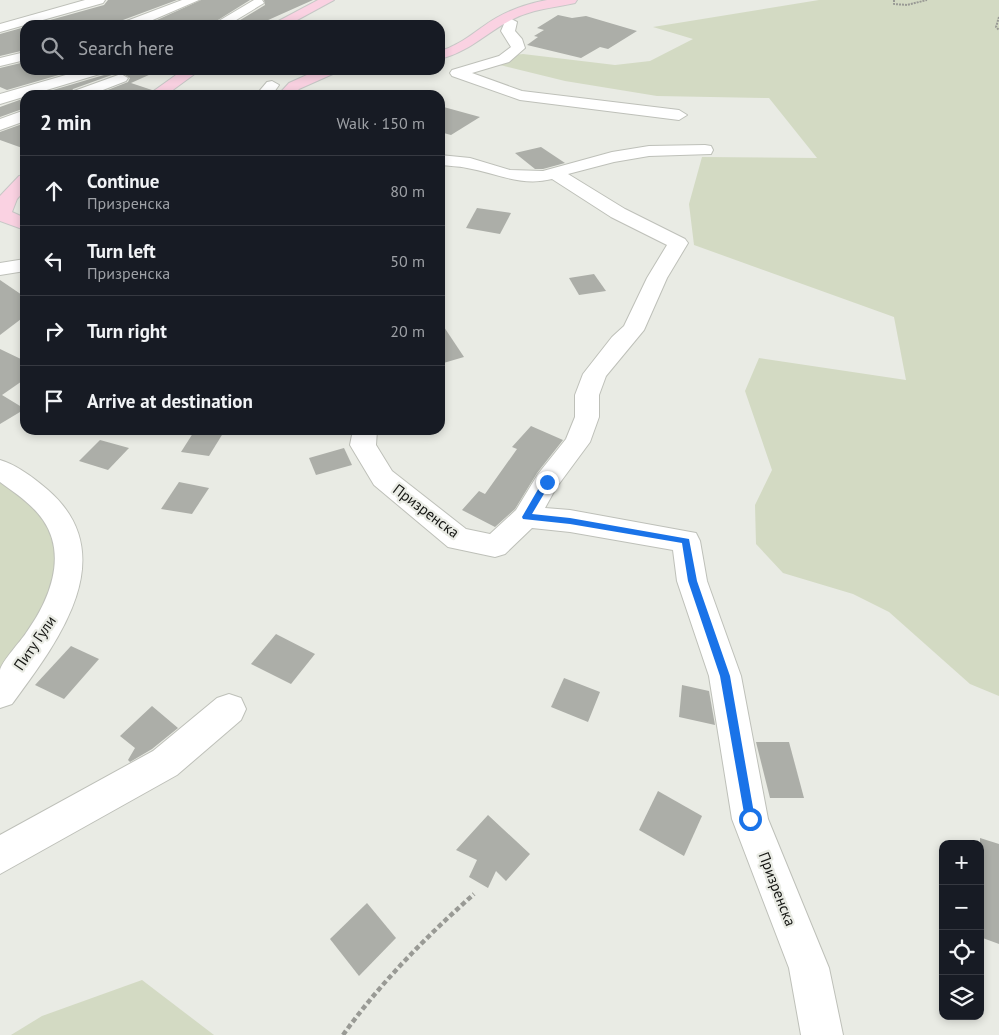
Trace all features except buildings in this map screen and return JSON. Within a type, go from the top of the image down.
[{"type":"main road","points":[[288,20],[328,0]]},
{"type":"main road","points":[[445,54],[464,48],[504,19],[537,6],[571,0]]},
{"type":"main road","points":[[163,90],[186,75]]},
{"type":"main road","points":[[290,90],[294,86],[319,75]]},
{"type":"main road","points":[[20,185],[8,198],[3,213],[8,219],[20,223]]},
{"type":"street","points":[[33,20],[99,0]]},
{"type":"street","points":[[142,20],[193,0]]},
{"type":"street","points":[[227,20],[258,3]]},
{"type":"street","points":[[504,19],[511,22],[508,31],[515,39],[518,48],[504,59],[457,73],[520,95],[679,115]]},
{"type":"street","points":[[0,28],[20,23]]},
{"type":"street","points":[[0,62],[20,57]]},
{"type":"street","points":[[33,90],[82,75]]},
{"type":"street","points":[[90,90],[121,78]]},
{"type":"street","points":[[0,100],[20,94]]},
{"type":"street","points":[[0,125],[20,117]]},
{"type":"street","points":[[445,160],[470,163],[509,175],[543,176],[612,157],[649,151],[705,150]]},
{"type":"street","points":[[526,517],[547,482],[577,442],[587,416],[587,395],[595,374],[620,342],[633,330],[644,310],[657,278],[678,243],[618,213],[554,173]]},
{"type":"street","points":[[0,269],[20,266]]},
{"type":"street","name":"Призренска","points":[[364,435],[363,444],[383,478],[458,539],[495,546],[526,517],[570,521],[686,541],[692,581],[725,676],[750,819],[808,968],[822,1035]]},
{"type":"street","name":"Питу Гули","points":[[0,469],[33,493],[54,514],[64,534],[68,561],[64,589],[51,623],[0,694]]},
{"type":"street","points":[[0,855],[164,763],[229,709]]},
{"type":"path","points":[[894,0],[894,4],[901,5],[926,0]]},
{"type":"path","points":[[999,17],[996,28],[999,30]]},
{"type":"path","points":[[343,1035],[360,1010],[420,941],[474,894]]},
{"type":"green space","points":[[819,0],[999,0],[999,696],[970,684],[889,612],[853,594],[783,573],[756,544],[755,505],[772,470],[745,391],[759,358],[906,380],[894,317],[694,245],[689,204],[702,157],[817,158],[769,98],[657,96],[565,81],[496,64],[514,55],[523,54],[615,65],[650,61],[693,39],[653,27]]},
{"type":"green space","points":[[0,469],[33,493],[68,561],[0,693]]},
{"type":"green space","points":[[142,980],[214,1035],[11,1035],[42,1016]]},
{"type":"route","points":[[547,482],[526,517],[570,521],[686,541],[692,581],[705,623],[725,676],[750,819]]}]
